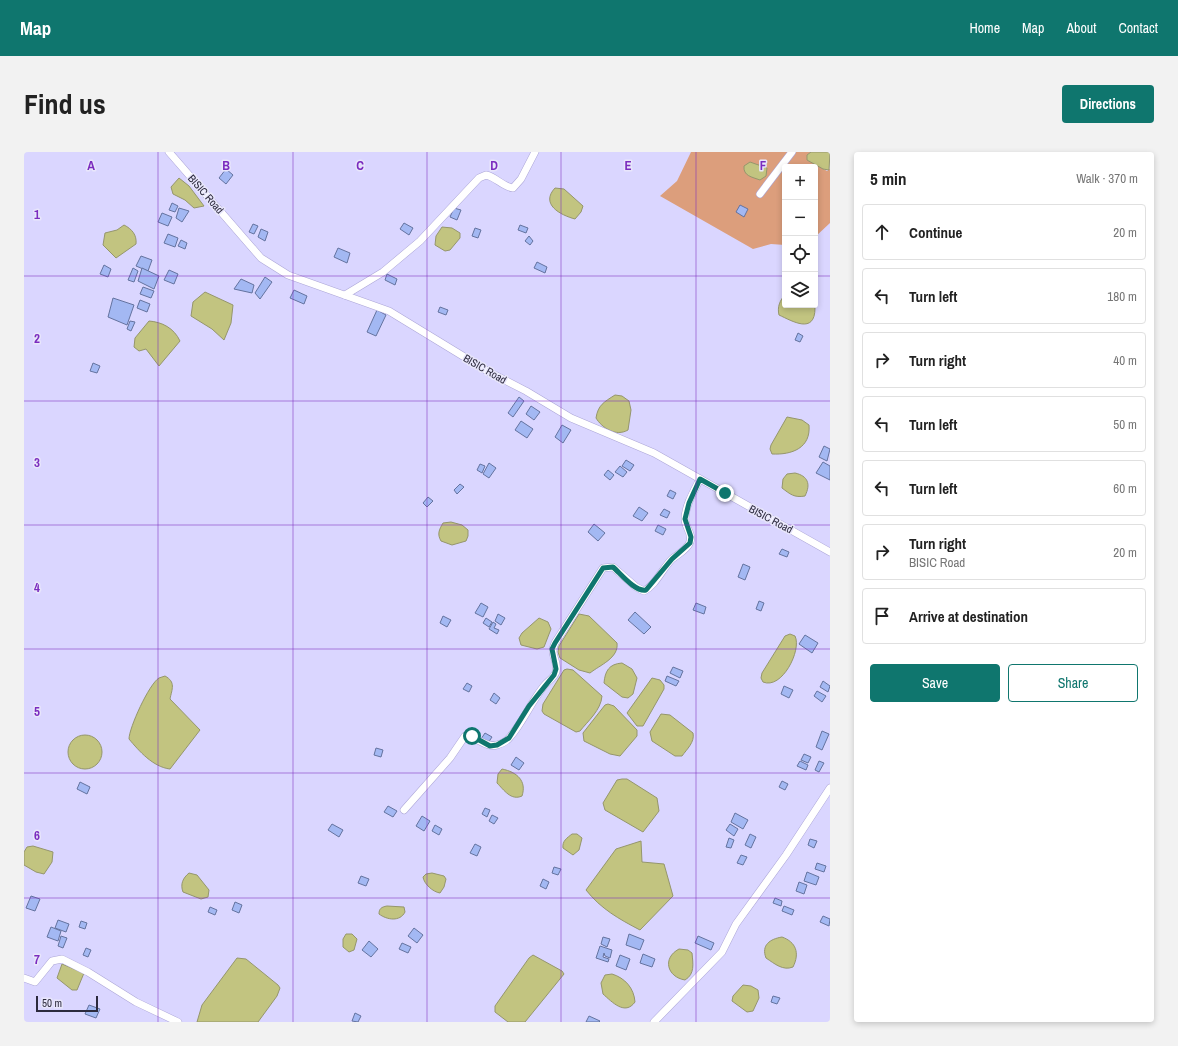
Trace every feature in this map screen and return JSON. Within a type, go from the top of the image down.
[{"type":"street","name":"BISIC Road","points":[[169,152],[261,258],[288,275],[390,311],[489,372],[526,391],[571,418],[620,440],[640,446],[830,552]]},
{"type":"street","points":[[345,295],[383,272],[420,241],[479,178],[486,175],[492,176],[508,187],[513,188],[521,179],[535,152]]},
{"type":"street","points":[[760,194],[792,152]]},
{"type":"street","points":[[404,810],[450,758],[465,736],[472,736],[490,746],[497,745],[509,738],[529,706],[554,675],[556,669],[552,649],[603,568],[613,567],[636,587],[644,591],[656,581],[672,559],[685,549],[690,543],[691,537],[686,526],[685,519],[687,510],[700,479]]},
{"type":"street","points":[[654,1022],[722,952],[736,924],[786,854],[830,788]]},
{"type":"street","points":[[24,978],[35,982],[52,961],[62,959],[88,972],[136,1002],[178,1022]]},
{"type":"shaded area","points":[[691,152],[811,152],[807,155],[807,160],[814,164],[782,164],[782,245],[771,244],[753,249],[660,196],[677,181]]},
{"type":"shaded area","points":[[811,152],[830,152],[829,170],[823,169],[818,166],[818,164],[814,164],[807,160],[807,155]]},
{"type":"shaded area","points":[[750,162],[767,168],[766,176],[760,180],[747,174],[744,166]]},
{"type":"shaded area","points":[[818,166],[827,171],[830,169],[830,223],[818,234]]},
{"type":"shaded area","points":[[179,178],[189,186],[204,206],[194,208],[185,200],[173,194],[171,187]]},
{"type":"shaded area","points":[[555,188],[564,189],[583,206],[581,212],[575,219],[558,212],[551,204],[551,194]]},
{"type":"shaded area","points":[[124,225],[133,233],[136,238],[136,244],[116,258],[103,245],[105,233],[117,230]]},
{"type":"shaded area","points":[[442,227],[452,228],[460,233],[460,238],[450,250],[445,251],[435,245],[436,236]]},
{"type":"shaded area","points":[[205,292],[233,305],[231,323],[224,340],[212,329],[191,316],[193,302]]},
{"type":"shaded area","points":[[782,299],[782,308],[815,308],[814,316],[807,324],[796,323],[779,315],[779,304]]},
{"type":"shaded area","points":[[149,321],[167,326],[180,341],[159,366],[146,349],[139,351],[134,347],[135,338]]},
{"type":"shaded area","points":[[615,395],[622,396],[629,401],[631,410],[628,430],[623,432],[614,432],[606,428],[596,418],[598,410],[602,404]]},
{"type":"shaded area","points":[[787,417],[802,420],[809,425],[807,439],[803,445],[793,451],[772,454],[770,449],[771,445]]},
{"type":"shaded area","points":[[795,473],[803,476],[807,481],[808,488],[805,496],[795,496],[782,488],[783,479],[787,474]]},
{"type":"shaded area","points":[[451,522],[462,525],[468,530],[466,541],[452,545],[441,541],[439,534],[443,523]]},
{"type":"shaded area","points":[[579,614],[589,616],[617,643],[617,648],[612,657],[590,673],[579,670],[560,658],[558,652],[559,646]]},
{"type":"shaded area","points":[[539,618],[548,622],[551,629],[544,647],[537,649],[521,645],[519,638],[522,633]]},
{"type":"shaded area","points":[[790,634],[795,636],[796,650],[789,667],[777,680],[770,683],[763,682],[761,678],[762,673],[785,636]]},
{"type":"shaded area","points":[[622,663],[632,669],[637,678],[633,694],[628,698],[622,697],[604,683],[605,675],[608,669],[614,665]]},
{"type":"shaded area","points":[[564,670],[573,670],[602,696],[594,715],[580,731],[576,732],[544,714],[542,711],[543,704]]},
{"type":"shaded area","points":[[165,676],[172,683],[170,699],[200,730],[170,769],[164,768],[152,762],[129,739],[132,726],[145,697],[155,682],[159,678]]},
{"type":"shaded area","points":[[652,678],[660,680],[664,685],[664,689],[643,726],[637,726],[627,713]]},
{"type":"shaded area","points":[[608,704],[614,706],[637,730],[637,736],[620,756],[610,754],[584,741],[583,733],[605,705]]},
{"type":"shaded area","points":[[661,714],[670,715],[693,733],[692,742],[682,756],[675,756],[652,741],[650,732]]},
{"type":"shaded area","points":[[88,735],[95,737],[100,742],[102,752],[100,762],[95,767],[82,769],[75,767],[70,762],[68,749],[70,742],[75,737]]},
{"type":"shaded area","points":[[502,769],[512,772],[520,778],[523,786],[522,796],[511,796],[497,783],[498,774]]},
{"type":"shaded area","points":[[627,779],[657,798],[659,811],[643,832],[605,810],[603,803],[617,780]]},
{"type":"shaded area","points":[[572,834],[577,834],[582,838],[579,850],[573,855],[563,848],[564,842]]},
{"type":"shaded area","points":[[641,841],[642,862],[664,864],[673,896],[640,930],[618,918],[604,908],[586,890],[616,849]]},
{"type":"shaded area","points":[[33,846],[53,852],[52,862],[44,874],[36,872],[24,865],[24,852],[27,847]]},
{"type":"shaded area","points":[[189,873],[197,875],[209,890],[208,897],[201,899],[183,892],[183,881]]},
{"type":"shaded area","points":[[432,873],[444,876],[446,879],[444,887],[440,893],[429,887],[424,880],[423,877],[426,874]]},
{"type":"shaded area","points":[[387,906],[404,907],[405,912],[397,919],[386,918],[379,914],[379,912],[381,908]]},
{"type":"shaded area","points":[[346,934],[352,934],[357,939],[354,950],[349,952],[343,947],[343,939]]},
{"type":"shaded area","points":[[782,937],[791,942],[795,949],[796,957],[793,967],[786,968],[776,965],[766,958],[765,950],[768,943],[774,939]]},
{"type":"shaded area","points":[[679,949],[688,950],[692,953],[692,972],[685,980],[674,975],[669,967],[670,957]]},
{"type":"shaded area","points":[[533,955],[562,971],[564,974],[525,1022],[508,1022],[495,1012],[495,1006],[529,958]]},
{"type":"shaded area","points":[[237,958],[246,959],[278,985],[280,988],[277,996],[258,1022],[197,1022],[202,1005]]},
{"type":"shaded area","points":[[62,964],[84,973],[77,990],[72,990],[57,978]]},
{"type":"shaded area","points":[[612,974],[621,978],[631,988],[635,1002],[631,1006],[623,1008],[610,1001],[603,994],[601,983],[605,975]]},
{"type":"shaded area","points":[[743,985],[751,986],[758,990],[759,998],[753,1011],[747,1012],[732,1001],[733,996]]},
{"type":"building","points":[[226,169],[233,175],[226,184],[219,178]]},
{"type":"building","points":[[172,203],[178,206],[175,212],[169,210]]},
{"type":"building","points":[[740,205],[748,209],[744,217],[736,212]]},
{"type":"building","points":[[179,208],[189,211],[182,222],[176,218]]},
{"type":"building","points":[[454,208],[461,210],[457,220],[450,217]]},
{"type":"building","points":[[162,213],[172,217],[168,226],[158,222]]},
{"type":"building","points":[[404,223],[413,228],[409,235],[400,229]]},
{"type":"building","points":[[253,224],[258,226],[254,234],[249,232]]},
{"type":"building","points":[[520,225],[528,228],[526,233],[518,230]]},
{"type":"building","points":[[475,228],[481,230],[478,238],[472,236]]},
{"type":"building","points":[[261,229],[268,232],[265,241],[258,237]]},
{"type":"building","points":[[168,234],[178,238],[175,247],[164,243]]},
{"type":"building","points":[[529,236],[533,241],[530,245],[525,241]]},
{"type":"building","points":[[181,240],[187,243],[185,249],[178,246]]},
{"type":"building","points":[[338,248],[350,253],[347,263],[334,257]]},
{"type":"building","points":[[141,256],[152,260],[148,271],[136,266]]},
{"type":"building","points":[[537,262],[547,267],[545,273],[534,268]]},
{"type":"building","points":[[104,265],[111,269],[108,277],[100,274]]},
{"type":"building","points":[[133,268],[138,271],[134,282],[128,280]]},
{"type":"building","points":[[142,268],[159,276],[154,289],[138,281]]},
{"type":"building","points":[[169,270],[178,274],[174,284],[164,280]]},
{"type":"building","points":[[387,274],[397,279],[395,285],[385,280]]},
{"type":"building","points":[[265,277],[272,282],[260,299],[255,293]]},
{"type":"building","points":[[241,279],[254,285],[252,293],[234,289]]},
{"type":"building","points":[[143,287],[154,291],[151,298],[140,294]]},
{"type":"building","points":[[294,290],[307,296],[304,304],[290,298]]},
{"type":"building","points":[[113,298],[134,305],[127,325],[108,317]]},
{"type":"building","points":[[140,300],[150,304],[147,312],[137,308]]},
{"type":"building","points":[[440,307],[448,310],[446,315],[438,312]]},
{"type":"building","points":[[377,310],[386,315],[376,336],[367,332]]},
{"type":"building","points":[[130,321],[135,322],[131,331],[127,329]]},
{"type":"building","points":[[798,333],[803,336],[800,342],[795,340]]},
{"type":"building","points":[[93,363],[100,366],[97,373],[90,371]]},
{"type":"building","points":[[519,397],[524,401],[513,417],[508,413]]},
{"type":"building","points":[[531,406],[540,412],[534,420],[526,414]]},
{"type":"building","points":[[521,421],[533,429],[527,438],[515,430]]},
{"type":"building","points":[[562,425],[571,430],[563,443],[555,437]]},
{"type":"building","points":[[824,446],[830,449],[827,461],[819,457]]},
{"type":"building","points":[[626,460],[634,465],[630,471],[622,466]]},
{"type":"building","points":[[823,462],[830,466],[830,480],[816,473]]},
{"type":"building","points":[[489,463],[496,468],[489,478],[483,474]]},
{"type":"building","points":[[480,464],[485,466],[482,473],[477,470]]},
{"type":"building","points":[[620,466],[627,472],[623,477],[615,472]]},
{"type":"building","points":[[608,470],[614,475],[610,480],[604,475]]},
{"type":"building","points":[[460,484],[464,487],[457,494],[454,490]]},
{"type":"building","points":[[670,490],[676,493],[673,499],[667,496]]},
{"type":"building","points":[[428,497],[433,501],[427,507],[423,503]]},
{"type":"building","points":[[639,507],[648,513],[642,521],[633,516]]},
{"type":"building","points":[[664,509],[670,512],[667,518],[660,515]]},
{"type":"building","points":[[594,524],[605,533],[598,541],[588,532]]},
{"type":"building","points":[[658,525],[666,529],[663,535],[655,531]]},
{"type":"building","points":[[782,549],[789,552],[787,557],[779,554]]},
{"type":"building","points":[[743,564],[750,567],[745,580],[738,577]]},
{"type":"building","points":[[759,601],[764,603],[761,611],[756,609]]},
{"type":"building","points":[[481,603],[488,607],[483,617],[475,613]]},
{"type":"building","points":[[696,603],[706,607],[704,614],[693,610]]},
{"type":"building","points":[[635,612],[651,627],[644,634],[628,620]]},
{"type":"building","points":[[498,614],[505,618],[501,625],[495,621]]},
{"type":"building","points":[[443,616],[451,620],[447,627],[440,623]]},
{"type":"building","points":[[486,618],[492,622],[489,627],[483,623]]},
{"type":"building","points":[[493,622],[496,624],[494,628],[499,630],[497,634],[489,629]]},
{"type":"building","points":[[805,635],[818,643],[812,653],[799,644]]},
{"type":"building","points":[[673,667],[683,671],[680,678],[670,673]]},
{"type":"building","points":[[667,676],[679,681],[676,686],[665,681]]},
{"type":"building","points":[[823,681],[830,686],[828,692],[820,687]]},
{"type":"building","points":[[467,683],[472,686],[469,692],[463,689]]},
{"type":"building","points":[[784,686],[793,690],[789,698],[781,694]]},
{"type":"building","points":[[817,691],[826,696],[822,702],[814,696]]},
{"type":"building","points":[[494,693],[500,698],[496,704],[490,700]]},
{"type":"building","points":[[822,731],[829,734],[822,750],[816,747]]},
{"type":"building","points":[[485,733],[492,737],[488,743],[481,739]]},
{"type":"building","points":[[376,748],[383,750],[381,757],[374,755]]},
{"type":"building","points":[[804,754],[811,757],[808,763],[801,760]]},
{"type":"building","points":[[516,757],[524,763],[519,770],[511,765]]},
{"type":"building","points":[[800,761],[808,765],[806,770],[797,766]]},
{"type":"building","points":[[819,761],[824,763],[819,772],[815,770]]},
{"type":"building","points":[[782,781],[788,784],[785,790],[779,787]]},
{"type":"building","points":[[80,782],[90,787],[87,794],[77,789]]},
{"type":"building","points":[[388,806],[397,811],[393,817],[384,812]]},
{"type":"building","points":[[485,808],[490,810],[487,817],[482,814]]},
{"type":"building","points":[[735,813],[748,820],[743,829],[731,822]]},
{"type":"building","points":[[492,815],[498,818],[494,824],[489,821]]},
{"type":"building","points":[[422,816],[430,821],[424,831],[416,826]]},
{"type":"building","points":[[332,824],[343,830],[339,837],[328,830]]},
{"type":"building","points":[[730,824],[738,829],[734,836],[726,830]]},
{"type":"building","points":[[435,825],[442,829],[439,835],[432,831]]},
{"type":"building","points":[[750,834],[756,837],[751,848],[745,845]]},
{"type":"building","points":[[729,838],[734,840],[731,848],[726,847]]},
{"type":"building","points":[[810,839],[817,841],[814,848],[808,845]]},
{"type":"building","points":[[475,844],[481,847],[477,856],[470,853]]},
{"type":"building","points":[[741,855],[747,857],[743,865],[737,863]]},
{"type":"building","points":[[817,863],[826,866],[824,872],[815,869]]},
{"type":"building","points":[[554,867],[561,869],[558,875],[552,873]]},
{"type":"building","points":[[807,872],[819,877],[816,885],[804,881]]},
{"type":"building","points":[[361,876],[369,879],[366,886],[358,883]]},
{"type":"building","points":[[543,879],[549,882],[546,889],[540,886]]},
{"type":"building","points":[[799,882],[807,885],[804,894],[796,891]]},
{"type":"building","points":[[31,896],[40,899],[35,911],[26,908]]},
{"type":"building","points":[[775,898],[782,901],[781,906],[773,903]]},
{"type":"building","points":[[235,902],[242,905],[239,913],[232,910]]},
{"type":"building","points":[[784,906],[794,910],[792,915],[782,911]]},
{"type":"building","points":[[210,907],[217,910],[215,915],[208,912]]},
{"type":"building","points":[[823,916],[830,919],[829,926],[820,922]]},
{"type":"building","points":[[58,920],[69,924],[66,932],[55,928]]},
{"type":"building","points":[[81,921],[87,923],[85,929],[79,927]]},
{"type":"building","points":[[51,927],[61,931],[58,941],[47,937]]},
{"type":"building","points":[[414,928],[423,935],[417,943],[408,936]]},
{"type":"building","points":[[629,934],[644,940],[640,950],[626,945]]},
{"type":"building","points":[[61,936],[67,938],[63,948],[58,946]]},
{"type":"building","points":[[698,936],[714,943],[711,950],[695,943]]},
{"type":"building","points":[[603,937],[610,939],[607,947],[601,944]]},
{"type":"building","points":[[369,941],[378,949],[371,957],[362,950]]},
{"type":"building","points":[[402,943],[411,947],[408,953],[399,949]]},
{"type":"building","points":[[600,946],[612,950],[610,958],[605,956],[604,953],[603,957],[609,959],[608,962],[596,958]]},
{"type":"building","points":[[86,948],[91,950],[88,957],[83,955]]},
{"type":"building","points":[[643,954],[655,959],[652,967],[640,963]]},
{"type":"building","points":[[620,955],[630,959],[626,970],[616,966]]},
{"type":"building","points":[[773,996],[780,998],[777,1004],[771,1002]]},
{"type":"building","points":[[89,1005],[100,1009],[96,1018],[85,1014]]},
{"type":"building","points":[[355,1013],[361,1016],[358,1022],[352,1021]]},
{"type":"building","points":[[589,1016],[600,1021],[586,1022]]},
{"type":"route","points":[[472,736],[482,743],[490,746],[503,743],[509,738],[529,706],[554,675],[556,663],[552,655],[552,649],[603,568],[613,567],[641,591],[646,590],[656,581],[672,559],[690,543],[690,532],[686,526],[685,519],[689,503],[700,479],[725,493]]}]
